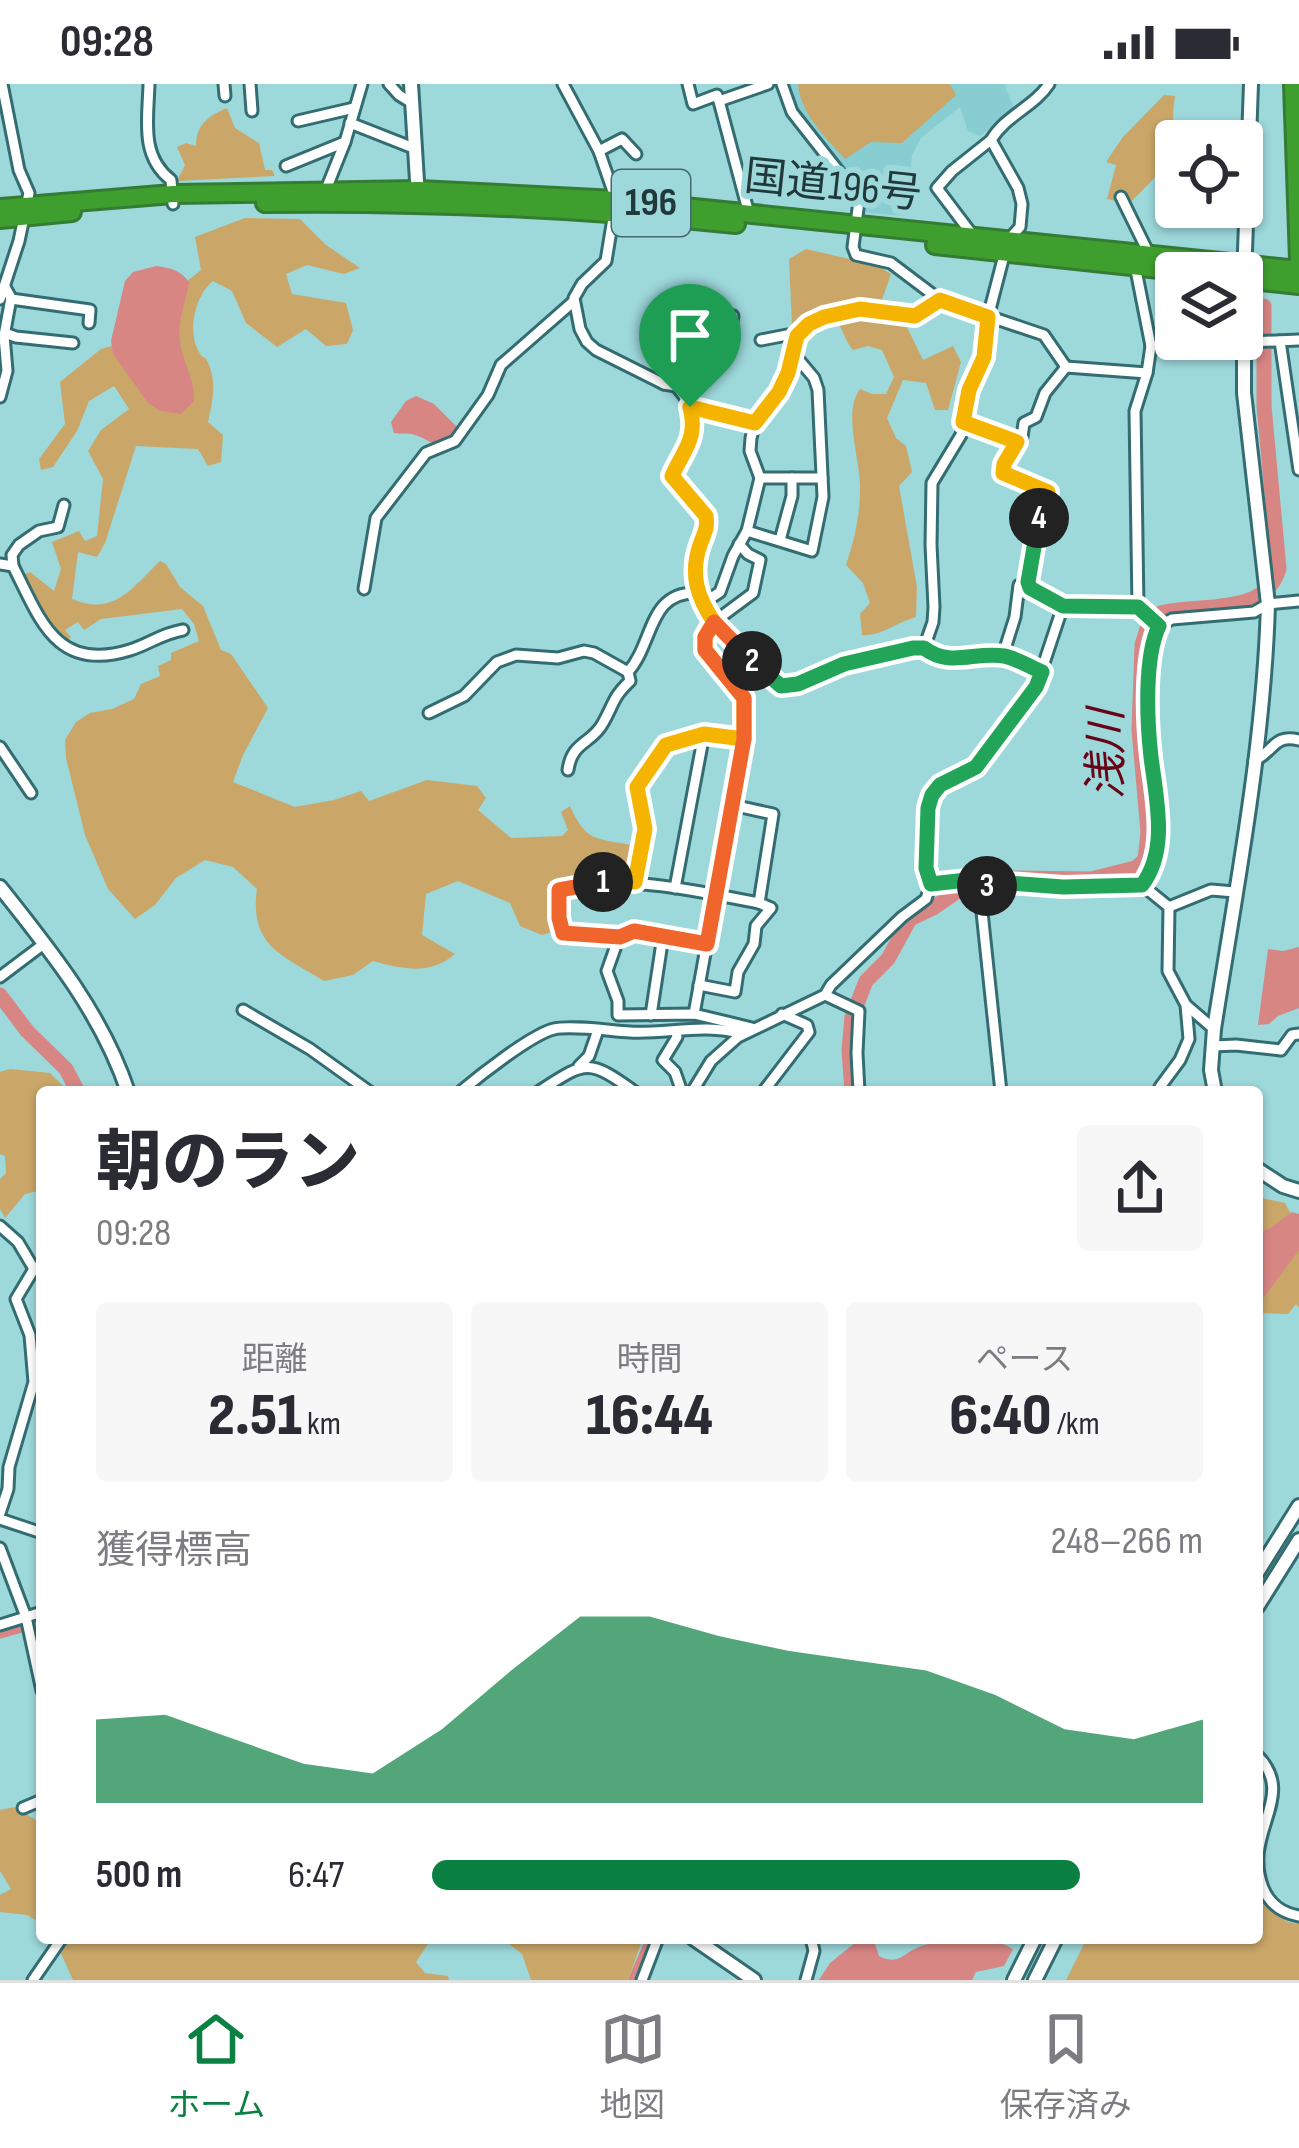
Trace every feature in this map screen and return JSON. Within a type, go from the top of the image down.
[{"type":"highway","points":[[1293,84],[1299,260]]},
{"type":"highway","name":"国道196号","points":[[0,208],[173,199],[418,196],[749,214],[855,231],[974,237],[1007,246]]},
{"type":"highway","name":"国道196号","points":[[615,206],[1155,262]]},
{"type":"highway","name":"国道196号","points":[[0,219],[27,210]]},
{"type":"highway","name":"国道196号","points":[[1142,260],[1155,263]]},
{"type":"highway","name":"国道196号","points":[[1263,272],[1299,269]]},
{"type":"highway","name":"国道196号","points":[[1263,277],[1299,285]]},
{"type":"street","points":[[0,398],[7,371],[5,295],[29,193],[19,170],[2,84]]},
{"type":"street","points":[[149,84],[148,151],[159,171],[171,180],[173,199]]},
{"type":"street","points":[[250,84],[252,111]]},
{"type":"street","points":[[323,196],[362,84]]},
{"type":"street","points":[[388,84],[412,103]]},
{"type":"street","points":[[411,84],[418,196]]},
{"type":"street","points":[[364,589],[376,518],[426,453],[455,441],[488,395],[500,365],[574,301],[582,284],[606,261],[615,206],[599,151],[563,84]]},
{"type":"street","points":[[688,84],[693,104],[716,95],[749,214]]},
{"type":"street","points":[[718,101],[768,84]]},
{"type":"street","points":[[782,84],[792,112],[859,202],[856,255],[891,263],[940,300],[1044,334],[1066,367]]},
{"type":"street","points":[[974,237],[937,188],[1016,112],[1040,98],[1049,84]]},
{"type":"street","points":[[1245,252],[1251,84]]},
{"type":"street","points":[[298,121],[354,108]]},
{"type":"street","points":[[350,123],[416,149]]},
{"type":"street","points":[[599,151],[622,139],[636,154]]},
{"type":"street","points":[[924,648],[934,607],[932,483],[961,435],[969,390],[984,357],[988,317],[1007,246],[1020,227],[1022,204],[1009,168],[991,140]]},
{"type":"street","points":[[286,166],[345,142]]},
{"type":"street","points":[[1121,197],[1142,260],[1150,346],[1148,373],[1136,412],[1138,607]]},
{"type":"street","points":[[5,295],[90,310],[89,323]]},
{"type":"street","points":[[568,770],[570,756],[601,728],[612,698],[629,681],[628,672],[642,653],[662,605],[673,595],[699,598],[720,592],[747,531],[760,478],[749,452],[755,423],[779,392],[797,336],[824,317],[860,309],[915,316],[940,300]]},
{"type":"street","points":[[574,301],[587,342],[676,386],[690,407],[692,437],[672,476],[708,524],[694,562],[699,598],[714,622],[781,686],[798,684],[844,664],[924,648],[952,659],[1003,656],[1042,672]]},
{"type":"street","points":[[664,383],[726,356],[734,316]]},
{"type":"street","points":[[5,333],[73,344]]},
{"type":"street","points":[[761,340],[797,336]]},
{"type":"street","points":[[1263,341],[1299,340]]},
{"type":"street","points":[[1280,341],[1299,470]]},
{"type":"street","points":[[1150,346],[1155,346]]},
{"type":"street","points":[[747,531],[812,551],[823,497],[818,390],[793,353]]},
{"type":"street","points":[[1214,1086],[1214,1029],[1254,761],[1268,604],[1243,360]]},
{"type":"street","points":[[1282,364],[1299,362]]},
{"type":"street","points":[[1066,367],[1148,373]]},
{"type":"street","points":[[1066,367],[1045,393],[1036,417],[1024,423],[1022,437],[1004,464],[1003,473],[1048,492],[1032,545],[1030,588],[1063,606],[1138,607],[1159,626]]},
{"type":"street","points":[[690,407],[755,423]]},
{"type":"street","points":[[963,422],[1017,442]]},
{"type":"street","points":[[760,478],[822,478]]},
{"type":"street","points":[[780,540],[792,478]]},
{"type":"street","points":[[64,505],[58,526],[39,531],[12,555],[44,628],[65,647],[90,656],[130,650],[163,633],[183,630]]},
{"type":"street","points":[[694,1014],[744,739],[744,698],[705,650],[705,637],[714,622],[753,593],[760,560],[740,544]]},
{"type":"street","points":[[0,564],[14,566]]},
{"type":"street","points":[[1003,656],[1019,585],[1028,582]]},
{"type":"street","points":[[1142,885],[1156,862],[1159,814],[1150,749],[1150,676],[1153,639],[1159,626],[1172,620],[1254,612],[1268,604],[1299,601]]},
{"type":"street","points":[[696,1086],[711,1061],[747,1031],[825,995],[926,899],[931,884],[926,868],[932,795],[940,785],[976,767],[1036,687],[1063,606]]},
{"type":"street","points":[[429,713],[464,696],[497,662],[516,655],[557,658],[584,651],[628,672]]},
{"type":"street","points":[[635,882],[645,829],[637,787],[666,745],[704,734],[744,739]]},
{"type":"street","points":[[675,888],[704,734]]},
{"type":"street","points":[[1254,761],[1277,741],[1299,740]]},
{"type":"street","points":[[0,747],[31,793]]},
{"type":"street","points":[[732,805],[773,814],[759,903]]},
{"type":"street","points":[[931,884],[967,880],[980,888],[1008,883],[1142,885],[1169,907]]},
{"type":"street","points":[[699,985],[735,992],[756,926],[771,908],[635,882],[559,890],[563,933],[620,937],[634,931],[707,944]]},
{"type":"street","points":[[0,887],[75,984],[101,1028],[125,1086]]},
{"type":"street","points":[[980,888],[976,896],[982,913],[1000,1086]]},
{"type":"street","points":[[1169,907],[1210,890],[1235,892]]},
{"type":"street","points":[[1161,1086],[1189,1039],[1186,1005],[1168,970],[1169,907]]},
{"type":"street","points":[[650,1015],[663,936]]},
{"type":"street","points":[[620,937],[607,971],[619,1001],[617,1015],[694,1014],[747,1031]]},
{"type":"street","points":[[0,977],[45,943]]},
{"type":"street","points":[[825,995],[859,1011],[859,1086]]},
{"type":"street","points":[[1186,1005],[1214,1029]]},
{"type":"street","points":[[243,1010],[362,1086]]},
{"type":"street","points":[[768,1086],[809,1032],[808,1024],[782,1014]]},
{"type":"street","points":[[468,1086],[553,1029],[747,1031]]},
{"type":"street","points":[[547,1086],[589,1056],[598,1030]]},
{"type":"street","points":[[676,1031],[663,1060],[680,1086]]},
{"type":"street","points":[[1213,1046],[1281,1050],[1292,1035],[1299,1034]]},
{"type":"street","points":[[579,1066],[596,1068],[625,1086]]},
{"type":"street","points":[[1263,1173],[1299,1191]]},
{"type":"street","points":[[0,1226],[36,1264]]},
{"type":"street","points":[[36,1270],[16,1299],[30,1335],[34,1382],[0,1516],[36,1531]]},
{"type":"street","points":[[1263,1563],[1299,1506]]},
{"type":"street","points":[[1263,1597],[1299,1540]]},
{"type":"street","points":[[0,1548],[26,1617],[36,1663]]},
{"type":"street","points":[[0,1624],[36,1614]]},
{"type":"street","points":[[1263,1759],[1281,1772]]},
{"type":"street","points":[[23,1808],[36,1803]]},
{"type":"street","points":[[1263,1848],[1276,1824]]},
{"type":"street","points":[[1263,1888],[1278,1909],[1299,1916]]},
{"type":"street","points":[[33,1980],[58,1944]]},
{"type":"street","points":[[642,1980],[656,1944]]},
{"type":"street","points":[[702,1944],[754,1980]]},
{"type":"street","points":[[806,1980],[812,1944]]},
{"type":"street","points":[[1014,1980],[1032,1944]]},
{"type":"street","points":[[1035,1980],[1053,1944]]},
{"type":"shaded area","points":[[783,84],[1007,84],[1014,108],[980,136],[968,131],[960,107],[921,138],[912,155],[906,216],[861,212],[860,192],[793,110]]},
{"type":"shaded area","points":[[798,84],[950,84],[956,95],[902,143],[871,142],[845,159],[809,115]]},
{"type":"shaded area","points":[[1164,95],[1175,96],[1173,120],[1155,120],[1155,177],[1129,204],[1107,199],[1116,165],[1106,162]]},
{"type":"shaded area","points":[[227,108],[235,128],[259,143],[265,170],[272,170],[275,176],[177,181],[185,165],[177,147],[196,146],[204,122]]},
{"type":"shaded area","points":[[245,218],[300,219],[326,245],[360,268],[344,274],[307,265],[286,274],[292,294],[346,303],[353,330],[347,344],[326,346],[306,329],[277,347],[246,323],[232,291],[213,281],[198,303],[193,333],[211,372],[208,422],[223,435],[221,462],[208,466],[198,449],[136,446],[105,543],[97,557],[78,552],[72,599],[87,604],[111,602],[131,590],[160,561],[203,606],[221,650],[231,654],[268,708],[233,782],[295,807],[361,791],[369,801],[427,780],[477,786],[486,798],[478,810],[511,838],[562,836],[568,830],[561,812],[570,806],[593,836],[631,845],[627,873],[550,881],[555,931],[542,935],[520,926],[510,903],[458,881],[426,894],[422,935],[455,954],[426,968],[373,961],[353,975],[324,981],[272,947],[258,924],[257,889],[233,867],[205,860],[176,878],[155,905],[135,919],[108,889],[85,835],[65,740],[76,722],[90,713],[134,699],[141,684],[160,676],[158,666],[171,660],[171,653],[199,641],[182,609],[101,619],[84,630],[78,622],[65,630],[71,637],[66,642],[48,625],[23,575],[30,572],[54,591],[61,569],[52,542],[79,531],[85,541],[97,536],[103,479],[88,451],[101,430],[129,409],[114,386],[89,401],[77,431],[53,467],[41,470],[39,459],[65,424],[60,382],[101,349],[129,341],[201,270],[195,237]]},
{"type":"shaded area","points":[[806,249],[876,265],[891,274],[876,317],[906,325],[923,360],[953,346],[961,362],[948,410],[935,410],[926,383],[903,380],[887,418],[896,438],[906,446],[912,472],[899,486],[917,587],[916,617],[869,635],[862,635],[860,614],[870,603],[863,583],[846,565],[860,500],[853,411],[860,389],[886,394],[894,377],[882,350],[868,346],[853,350],[831,308],[798,328],[792,325],[789,259]]},
{"type":"shaded area","points":[[156,266],[175,270],[189,282],[179,334],[194,401],[181,414],[160,411],[148,403],[113,354],[111,341],[125,281],[133,272]]},
{"type":"shaded area","points":[[416,396],[434,404],[459,429],[453,440],[434,443],[394,433],[391,422],[406,401]]},
{"type":"shaded area","points":[[1299,947],[1299,1008],[1258,1025],[1268,949]]},
{"type":"shaded area","points":[[0,1072],[50,1073],[63,1086],[36,1086],[36,1191],[25,1194],[5,1218],[0,1209],[0,1179],[6,1173],[5,1156],[0,1154]]},
{"type":"shaded area","points":[[1263,1198],[1285,1203],[1299,1225],[1299,1308],[1296,1304],[1288,1314],[1263,1313]]},
{"type":"shaded area","points":[[1292,1212],[1299,1214],[1299,1250],[1263,1299],[1263,1230]]},
{"type":"shaded area","points":[[14,1807],[36,1820],[36,1920],[0,1912],[0,1895],[11,1889],[0,1871],[0,1810]]},
{"type":"shaded area","points":[[1263,1901],[1286,1921],[1299,1924],[1299,1980],[1066,1980],[1084,1944],[1263,1944]]},
{"type":"shaded area","points":[[57,1944],[428,1944],[416,1962],[425,1973],[449,1980],[73,1980]]},
{"type":"shaded area","points":[[509,1944],[641,1944],[628,1980],[531,1980],[522,1954]]},
{"type":"shaded area","points":[[854,1944],[875,1944],[879,1956],[893,1960],[930,1944],[1000,1944],[1013,1949],[1004,1966],[976,1972],[972,1980],[819,1980],[830,1963]]},
{"type":"waterway","name":"浅川","points":[[852,1086],[852,1017],[866,981],[888,959],[910,919],[962,888],[1006,878],[1091,879],[1135,868],[1145,860],[1148,832],[1139,730],[1142,645],[1147,629],[1161,613],[1229,605],[1260,595],[1279,569],[1264,406],[1264,306]]},
{"type":"waterway","points":[[0,995],[27,1031],[66,1069],[75,1086]]},
{"type":"waterway","points":[[0,1631],[36,1621]]},
{"type":"waterway","name":"浅川","points":[[636,1980],[651,1944]]},
{"type":"route","points":[[690,407],[692,437],[672,476],[706,516],[708,524],[694,562],[697,593],[714,622],[705,637],[705,650],[744,698],[744,739],[704,734],[666,745],[637,787],[645,829],[635,882],[559,890],[563,933],[620,937],[634,931],[707,944],[744,739],[744,698],[705,650],[705,637],[714,622],[781,686],[798,684],[844,664],[913,648],[952,659],[1003,656],[1042,672],[1036,687],[976,767],[940,785],[932,795],[926,868],[931,884],[967,880],[980,888],[1008,883],[1142,885],[1156,862],[1159,814],[1150,749],[1150,676],[1153,639],[1159,626],[1138,607],[1063,606],[1030,588],[1032,545],[1048,492],[1003,473],[1017,442],[963,422],[969,390],[984,357],[988,317],[940,300],[915,316],[860,309],[824,317],[797,336],[779,392],[755,423],[690,407]]}]
